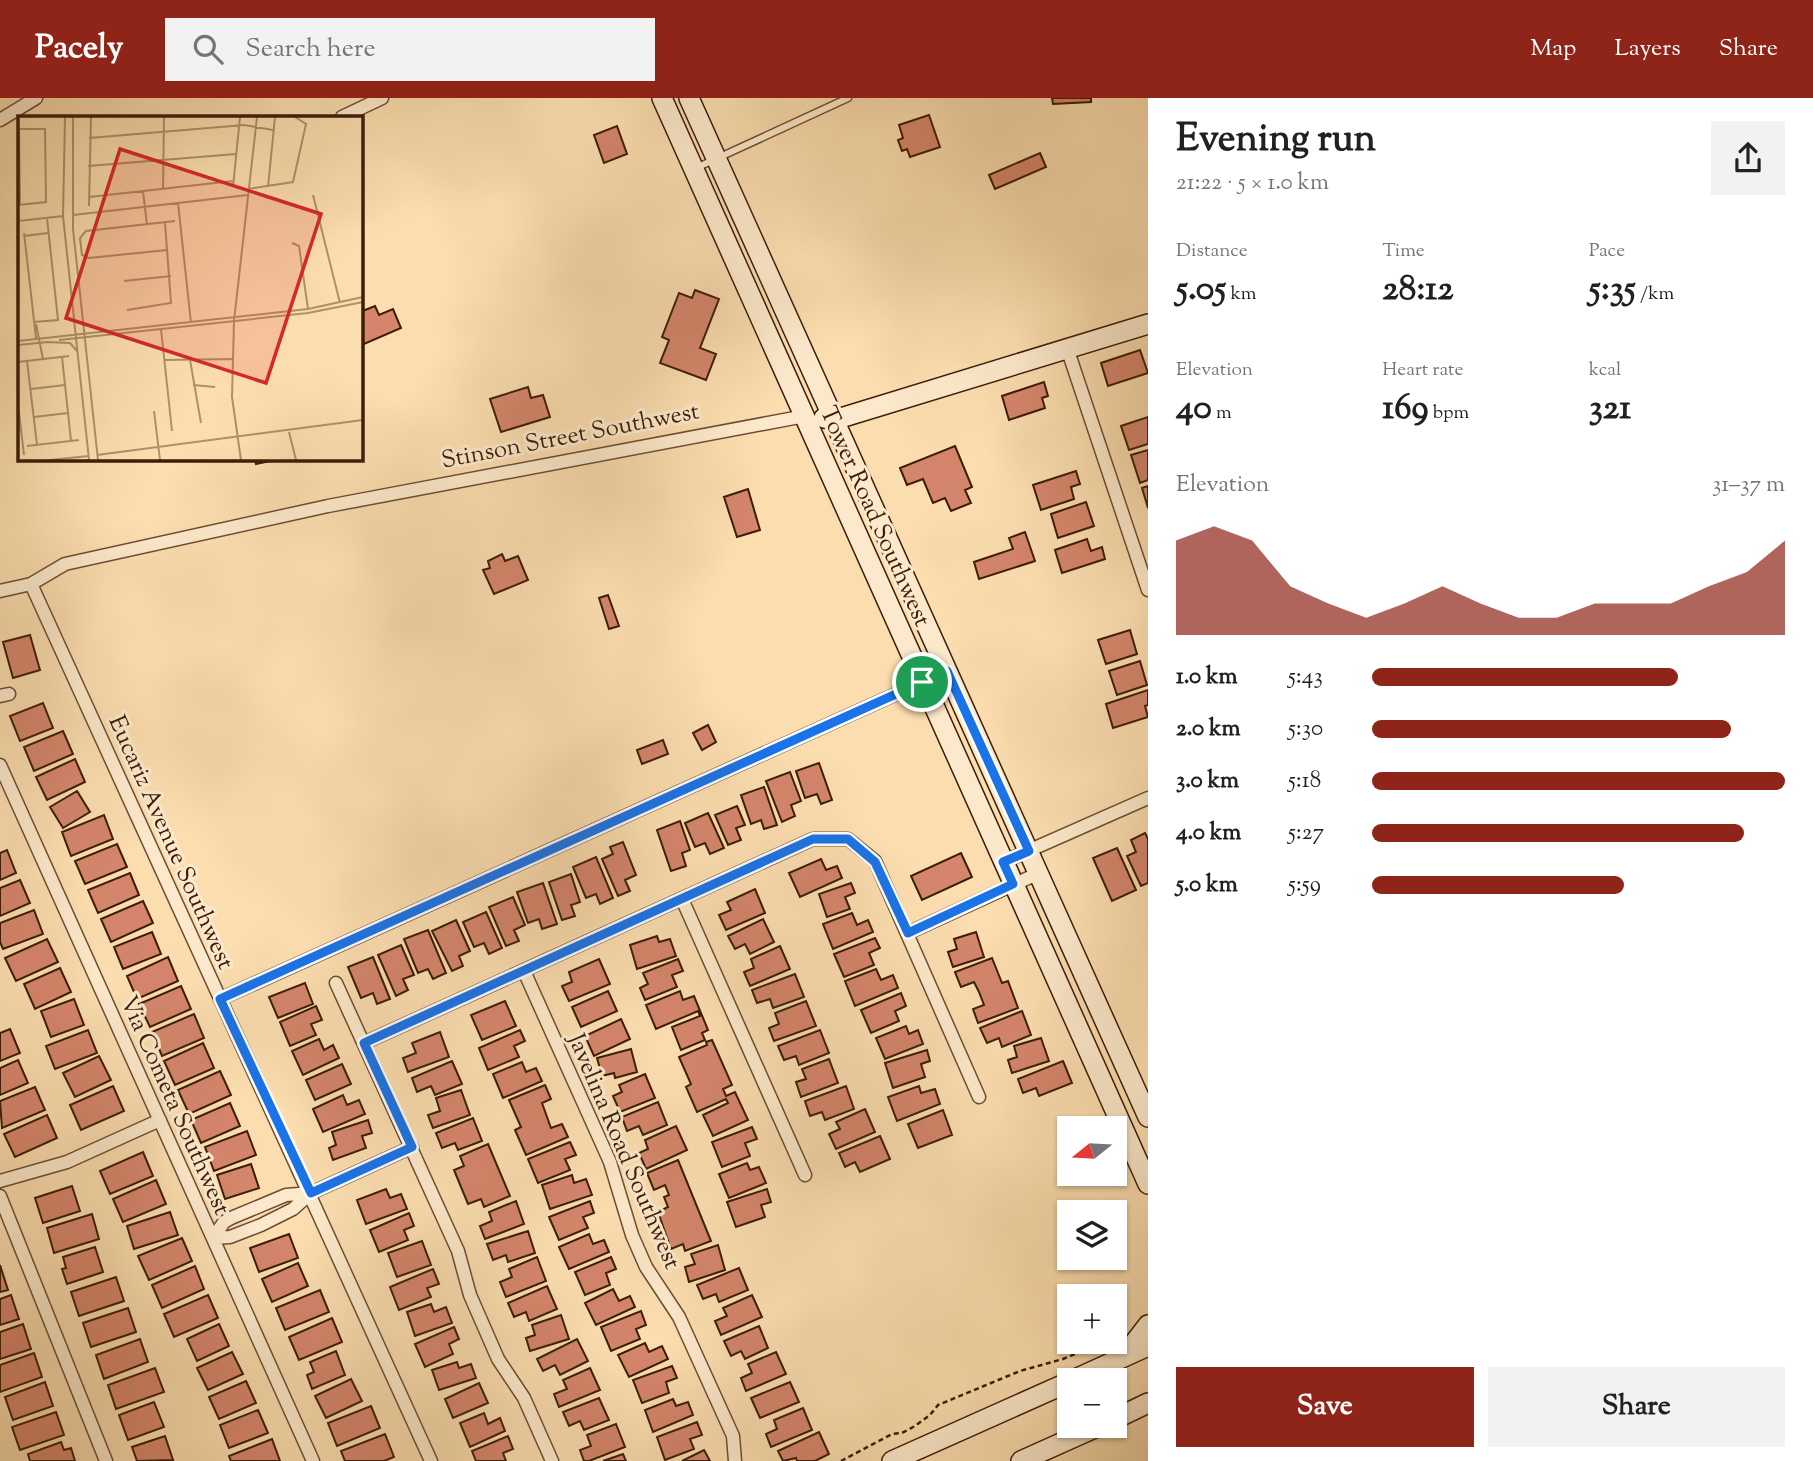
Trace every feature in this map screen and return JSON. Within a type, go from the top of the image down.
[{"type":"street","points":[[0,120],[36,98]]},
{"type":"street","points":[[344,116],[382,98]]},
{"type":"street","name":"Tower Road Southwest","points":[[662,98],[1148,1184]]},
{"type":"street","name":"Tower Road Southwest","points":[[688,98],[1148,1117]]},
{"type":"street","name":"Stinson Street Southwest","points":[[0,591],[31,584],[65,565],[328,506],[805,416],[834,420],[1148,324]]},
{"type":"street","points":[[1067,348],[1148,590]]},
{"type":"street","name":"Eucariz Avenue Southwest","points":[[31,584],[431,1461]]},
{"type":"street","points":[[220,999],[947,671]]},
{"type":"street","name":"Via Cometa Southwest","points":[[0,765],[313,1461]]},
{"type":"street","points":[[1003,862],[1148,797]]},
{"type":"street","points":[[364,1043],[813,839],[848,839],[875,862],[979,1097]]},
{"type":"street","points":[[908,933],[1039,873]]},
{"type":"street","points":[[682,899],[805,1175]]},
{"type":"street","name":"Javelina Road Southwest","points":[[524,971],[610,1162],[632,1235],[646,1267],[679,1317],[733,1436],[735,1461]]},
{"type":"street","points":[[336,983],[458,1251],[470,1296],[498,1359],[524,1398],[552,1461]]},
{"type":"street","points":[[0,1181],[66,1162],[160,1120]]},
{"type":"street","points":[[213,1238],[230,1237],[261,1225],[293,1209],[311,1193],[412,1147]]},
{"type":"street","points":[[213,1238],[224,1222],[231,1218],[286,1195],[311,1193]]},
{"type":"street","points":[[0,1196],[106,1461]]},
{"type":"street","points":[[1122,1358],[1148,1325]]},
{"type":"street","points":[[1099,1368],[1148,1346]]},
{"type":"street","points":[[892,1461],[1057,1387]]},
{"type":"street","points":[[1127,1414],[1146,1405]]},
{"type":"street","points":[[1021,1461],[1072,1438]]},
{"type":"lane","points":[[694,169],[848,98]]},
{"type":"path","points":[[841,1461],[892,1434],[902,1433],[915,1426],[938,1405],[1020,1371],[1075,1354]]},
{"type":"building","points":[[1052,98],[1091,98],[1091,102],[1053,104]]},
{"type":"building","points":[[929,115],[940,147],[910,157],[907,149],[902,151],[898,140],[903,138],[899,125]]},
{"type":"building","points":[[617,126],[627,154],[604,163],[594,135]]},
{"type":"building","points":[[1040,153],[1046,167],[995,189],[989,175]]},
{"type":"building","points":[[695,290],[719,299],[700,348],[716,354],[706,380],[660,363],[669,340],[662,337],[679,293],[692,298]]},
{"type":"building","points":[[375,306],[379,315],[393,309],[401,328],[364,344],[362,311]]},
{"type":"building","points":[[1140,350],[1148,373],[1108,386],[1101,363]]},
{"type":"building","points":[[1044,382],[1048,396],[1042,398],[1045,408],[1009,420],[1002,396]]},
{"type":"building","points":[[528,387],[531,398],[543,395],[550,417],[501,432],[490,399]]},
{"type":"building","points":[[1148,417],[1148,444],[1129,450],[1121,426]]},
{"type":"building","points":[[955,446],[972,487],[965,490],[971,503],[951,511],[945,498],[933,503],[923,479],[907,485],[900,468]]},
{"type":"building","points":[[1148,450],[1148,480],[1140,483],[1131,455]]},
{"type":"building","points":[[255,460],[275,460],[256,464]]},
{"type":"building","points":[[1076,471],[1080,484],[1071,487],[1074,499],[1041,510],[1033,485]]},
{"type":"building","points":[[1148,486],[1148,508],[1142,488]]},
{"type":"building","points":[[748,489],[760,530],[737,537],[724,497]]},
{"type":"building","points":[[1086,502],[1094,526],[1058,538],[1051,514]]},
{"type":"building","points":[[1025,532],[1035,561],[979,579],[974,562],[1013,549],[1009,538]]},
{"type":"building","points":[[1087,539],[1091,551],[1102,547],[1105,559],[1062,573],[1055,550]]},
{"type":"building","points":[[502,554],[505,561],[518,556],[528,580],[494,594],[483,570],[490,568],[488,561]]},
{"type":"building","points":[[608,595],[619,626],[609,629],[599,598]]},
{"type":"building","points":[[1130,630],[1137,654],[1106,664],[1098,640]]},
{"type":"building","points":[[30,635],[40,670],[13,678],[3,642]]},
{"type":"building","points":[[1140,661],[1147,685],[1117,695],[1109,671]]},
{"type":"building","points":[[1148,690],[1148,705],[1145,706],[1148,717],[1113,728],[1106,704]]},
{"type":"building","points":[[43,703],[53,728],[20,741],[10,716]]},
{"type":"building","points":[[708,725],[716,742],[702,750],[693,733]]},
{"type":"building","points":[[63,731],[73,754],[34,771],[24,747]]},
{"type":"building","points":[[663,740],[668,754],[642,764],[637,750]]},
{"type":"building","points":[[75,759],[85,782],[47,800],[36,777]]},
{"type":"building","points":[[819,763],[832,800],[821,804],[817,794],[805,798],[796,771]]},
{"type":"building","points":[[790,772],[801,801],[791,805],[795,816],[782,822],[766,781]]},
{"type":"building","points":[[764,787],[777,825],[764,829],[761,820],[751,824],[741,795]]},
{"type":"building","points":[[77,791],[90,812],[63,828],[50,807]]},
{"type":"building","points":[[737,806],[745,825],[736,828],[741,840],[728,845],[715,815]]},
{"type":"building","points":[[708,813],[724,848],[710,854],[705,843],[695,847],[685,823]]},
{"type":"building","points":[[104,815],[113,839],[71,856],[62,832]]},
{"type":"building","points":[[680,821],[690,850],[682,853],[686,866],[671,871],[657,830]]},
{"type":"building","points":[[1145,833],[1148,839],[1148,883],[1141,886],[1127,856],[1136,852],[1131,840]]},
{"type":"building","points":[[623,842],[636,875],[625,880],[630,891],[618,896],[602,859],[613,854],[610,847]]},
{"type":"building","points":[[117,844],[127,867],[85,884],[75,861]]},
{"type":"building","points":[[1117,848],[1136,890],[1112,901],[1093,858]]},
{"type":"building","points":[[7,850],[16,873],[0,880],[0,853]]},
{"type":"building","points":[[961,853],[972,877],[922,900],[911,876]]},
{"type":"building","points":[[596,857],[613,898],[600,904],[596,894],[586,898],[573,867]]},
{"type":"building","points":[[821,859],[826,870],[837,866],[842,878],[800,897],[789,873]]},
{"type":"building","points":[[130,873],[139,895],[98,913],[88,890]]},
{"type":"building","points":[[571,874],[580,902],[571,905],[575,916],[562,920],[549,882]]},
{"type":"building","points":[[20,880],[30,903],[0,916],[0,888]]},
{"type":"building","points":[[543,883],[557,924],[542,929],[539,919],[528,923],[517,892]]},
{"type":"building","points":[[851,883],[855,893],[845,897],[850,909],[827,917],[819,894]]},
{"type":"building","points":[[755,889],[765,913],[726,930],[719,915],[731,910],[727,902]]},
{"type":"building","points":[[513,897],[525,925],[514,930],[519,941],[506,946],[489,907]]},
{"type":"building","points":[[143,901],[153,923],[111,942],[101,919]]},
{"type":"building","points":[[34,910],[43,934],[3,949],[0,942],[0,923]]},
{"type":"building","points":[[486,912],[502,948],[489,954],[484,943],[474,947],[463,922]]},
{"type":"building","points":[[852,913],[857,925],[868,920],[873,932],[833,949],[823,924]]},
{"type":"building","points":[[763,919],[774,942],[750,954],[745,944],[735,949],[728,936]]},
{"type":"building","points":[[456,920],[470,951],[459,956],[463,966],[452,971],[432,931]]},
{"type":"building","points":[[428,930],[446,973],[433,979],[428,969],[418,973],[404,939]]},
{"type":"building","points":[[152,932],[161,954],[123,969],[114,947]]},
{"type":"building","points":[[976,932],[984,957],[953,967],[948,952],[957,949],[954,939]]},
{"type":"building","points":[[657,936],[659,942],[670,939],[676,956],[637,969],[630,945]]},
{"type":"building","points":[[875,938],[880,948],[869,953],[874,965],[844,977],[834,954]]},
{"type":"building","points":[[47,939],[58,962],[16,981],[5,958]]},
{"type":"building","points":[[401,945],[414,975],[403,979],[408,990],[396,996],[378,955]]},
{"type":"building","points":[[780,946],[790,969],[750,986],[744,972],[754,968],[751,959]]},
{"type":"building","points":[[168,957],[178,981],[137,999],[127,976]]},
{"type":"building","points":[[373,957],[390,999],[377,1004],[373,993],[361,998],[348,967]]},
{"type":"building","points":[[992,958],[1002,983],[1008,981],[1018,1008],[978,1023],[973,1009],[984,1005],[979,992],[974,982],[961,987],[955,972]]},
{"type":"building","points":[[599,959],[610,984],[569,1001],[562,986],[572,982],[569,972]]},
{"type":"building","points":[[678,959],[683,971],[672,975],[677,987],[645,1000],[640,988],[648,984],[643,973]]},
{"type":"building","points":[[60,968],[71,992],[35,1009],[24,984]]},
{"type":"building","points":[[876,969],[881,980],[893,975],[898,988],[855,1006],[845,981]]},
{"type":"building","points":[[795,974],[804,997],[773,1008],[770,999],[757,1003],[752,990]]},
{"type":"building","points":[[305,983],[313,1004],[278,1018],[269,997]]},
{"type":"building","points":[[181,986],[191,1009],[150,1027],[139,1004]]},
{"type":"building","points":[[608,991],[617,1011],[581,1027],[572,1007]]},
{"type":"building","points":[[680,991],[683,1000],[694,996],[708,1030],[702,1033],[705,1040],[681,1050],[672,1027],[700,1016],[698,1011],[656,1029],[646,1005]]},
{"type":"building","points":[[901,993],[906,1006],[895,1011],[899,1021],[871,1033],[861,1010]]},
{"type":"building","points":[[74,999],[84,1025],[51,1037],[41,1011]]},
{"type":"building","points":[[505,1001],[516,1026],[482,1040],[471,1015]]},
{"type":"building","points":[[806,1001],[816,1026],[774,1041],[769,1028],[779,1024],[775,1013]]},
{"type":"building","points":[[316,1006],[322,1020],[311,1024],[316,1035],[290,1046],[280,1022]]},
{"type":"building","points":[[1022,1011],[1031,1035],[1002,1047],[999,1038],[987,1043],[980,1028]]},
{"type":"building","points":[[194,1014],[204,1038],[162,1056],[152,1032]]},
{"type":"building","points":[[621,1019],[630,1039],[594,1056],[585,1036]]},
{"type":"building","points":[[906,1026],[909,1034],[918,1030],[923,1044],[885,1059],[876,1038]]},
{"type":"building","points":[[10,1029],[20,1053],[0,1061],[0,1033]]},
{"type":"building","points":[[88,1030],[97,1053],[55,1069],[46,1046]]},
{"type":"building","points":[[520,1030],[525,1041],[514,1046],[519,1057],[488,1070],[479,1048]]},
{"type":"building","points":[[820,1030],[829,1053],[799,1065],[796,1056],[784,1060],[778,1046]]},
{"type":"building","points":[[440,1032],[449,1057],[408,1072],[403,1058],[416,1053],[412,1043]]},
{"type":"building","points":[[1041,1038],[1049,1061],[1012,1073],[1008,1060],[1017,1057],[1014,1046]]},
{"type":"building","points":[[319,1039],[324,1050],[333,1045],[339,1058],[303,1075],[292,1051]]},
{"type":"building","points":[[712,1040],[732,1085],[723,1089],[726,1096],[735,1092],[748,1120],[713,1136],[703,1115],[728,1103],[726,1099],[697,1112],[686,1087],[691,1084],[679,1057],[707,1045],[706,1042]]},
{"type":"building","points":[[203,1043],[214,1068],[175,1085],[164,1061]]},
{"type":"building","points":[[631,1049],[637,1072],[615,1078],[614,1073],[602,1076],[597,1058]]},
{"type":"building","points":[[927,1050],[930,1061],[921,1064],[925,1077],[893,1088],[885,1063]]},
{"type":"building","points":[[99,1056],[111,1080],[75,1097],[63,1073]]},
{"type":"building","points":[[829,1059],[838,1083],[801,1097],[796,1082],[806,1079],[802,1069]]},
{"type":"building","points":[[18,1060],[28,1083],[0,1095],[0,1068]]},
{"type":"building","points":[[452,1061],[462,1084],[435,1095],[431,1086],[417,1092],[412,1078]]},
{"type":"building","points":[[1063,1061],[1072,1083],[1039,1096],[1036,1088],[1023,1093],[1018,1079]]},
{"type":"building","points":[[522,1062],[526,1072],[536,1068],[542,1081],[503,1098],[493,1074]]},
{"type":"building","points":[[342,1064],[351,1084],[315,1100],[306,1080]]},
{"type":"building","points":[[220,1071],[231,1095],[189,1114],[178,1090]]},
{"type":"building","points":[[645,1074],[655,1098],[620,1112],[613,1096],[622,1092],[619,1085]]},
{"type":"building","points":[[545,1085],[551,1099],[542,1103],[551,1128],[562,1124],[568,1137],[526,1155],[515,1130],[521,1127],[509,1100]]},
{"type":"building","points":[[113,1086],[124,1111],[81,1130],[70,1105]]},
{"type":"building","points":[[846,1086],[854,1109],[825,1120],[822,1112],[810,1116],[805,1101]]},
{"type":"building","points":[[919,1086],[921,1093],[935,1089],[940,1104],[897,1121],[888,1097]]},
{"type":"building","points":[[35,1087],[45,1110],[2,1128],[0,1101]]},
{"type":"building","points":[[461,1090],[470,1115],[433,1128],[428,1115],[440,1111],[436,1098]]},
{"type":"building","points":[[343,1095],[347,1105],[359,1100],[365,1114],[323,1132],[313,1109]]},
{"type":"building","points":[[658,1102],[667,1125],[643,1135],[639,1126],[627,1131],[622,1117]]},
{"type":"building","points":[[230,1103],[240,1126],[201,1143],[191,1120]]},
{"type":"building","points":[[865,1109],[875,1132],[836,1149],[829,1134],[840,1129],[836,1122]]},
{"type":"building","points":[[943,1110],[952,1135],[918,1148],[908,1124]]},
{"type":"building","points":[[47,1115],[57,1138],[15,1157],[4,1134]]},
{"type":"building","points":[[473,1118],[482,1141],[458,1150],[455,1143],[442,1148],[436,1133]]},
{"type":"building","points":[[368,1120],[372,1133],[362,1136],[366,1148],[333,1160],[329,1148],[336,1145],[332,1132]]},
{"type":"building","points":[[676,1126],[687,1150],[646,1169],[639,1153],[648,1149],[645,1140]]},
{"type":"building","points":[[752,1127],[757,1139],[745,1143],[750,1156],[722,1167],[712,1142]]},
{"type":"building","points":[[247,1131],[256,1155],[214,1171],[205,1147]]},
{"type":"building","points":[[880,1136],[890,1159],[860,1172],[855,1162],[845,1167],[839,1153]]},
{"type":"building","points":[[570,1142],[576,1155],[565,1159],[570,1170],[538,1183],[528,1159]]},
{"type":"building","points":[[488,1144],[510,1196],[484,1207],[481,1199],[468,1204],[454,1170],[464,1166],[460,1156]]},
{"type":"building","points":[[143,1152],[153,1176],[110,1194],[100,1171]]},
{"type":"building","points":[[678,1160],[711,1241],[685,1251],[683,1244],[671,1249],[658,1212],[668,1207],[664,1197],[669,1195],[665,1185],[654,1190],[647,1173]]},
{"type":"building","points":[[747,1163],[750,1170],[759,1167],[766,1183],[729,1198],[719,1174]]},
{"type":"building","points":[[251,1164],[259,1188],[225,1199],[217,1175]]},
{"type":"building","points":[[572,1175],[574,1183],[586,1179],[592,1195],[550,1209],[542,1185]]},
{"type":"building","points":[[156,1180],[166,1204],[123,1222],[113,1199]]},
{"type":"building","points":[[72,1186],[80,1211],[43,1223],[35,1198]]},
{"type":"building","points":[[386,1189],[390,1198],[401,1194],[407,1209],[366,1224],[357,1200]]},
{"type":"building","points":[[767,1189],[771,1202],[761,1205],[765,1217],[736,1227],[727,1202]]},
{"type":"building","points":[[516,1201],[524,1224],[485,1239],[480,1226],[492,1221],[489,1212]]},
{"type":"building","points":[[590,1201],[594,1213],[583,1217],[588,1228],[559,1240],[549,1217]]},
{"type":"building","points":[[170,1212],[178,1235],[134,1249],[127,1226]]},
{"type":"building","points":[[409,1213],[414,1226],[404,1230],[408,1240],[379,1252],[370,1230]]},
{"type":"building","points":[[92,1214],[99,1239],[54,1253],[47,1228]]},
{"type":"building","points":[[528,1231],[535,1253],[508,1262],[506,1255],[493,1260],[487,1244]]},
{"type":"building","points":[[289,1234],[298,1258],[259,1272],[250,1248]]},
{"type":"building","points":[[589,1234],[593,1244],[604,1240],[609,1252],[569,1269],[559,1247]]},
{"type":"building","points":[[182,1238],[192,1261],[149,1280],[138,1256]]},
{"type":"building","points":[[422,1241],[431,1265],[397,1277],[388,1253]]},
{"type":"building","points":[[718,1245],[725,1270],[689,1282],[685,1267],[695,1264],[691,1254]]},
{"type":"building","points":[[95,1247],[103,1272],[67,1284],[62,1269],[66,1268],[63,1257]]},
{"type":"building","points":[[537,1257],[546,1281],[506,1297],[500,1282],[512,1277],[509,1269]]},
{"type":"building","points":[[611,1257],[616,1269],[606,1273],[610,1285],[585,1295],[575,1272]]},
{"type":"building","points":[[298,1263],[308,1286],[272,1302],[262,1279]]},
{"type":"building","points":[[0,1265],[8,1290],[0,1292]]},
{"type":"building","points":[[195,1266],[204,1289],[162,1308],[152,1285]]},
{"type":"building","points":[[739,1268],[748,1290],[719,1302],[716,1294],[703,1299],[697,1285]]},
{"type":"building","points":[[433,1269],[439,1284],[427,1288],[431,1297],[399,1310],[390,1287]]},
{"type":"building","points":[[116,1277],[124,1301],[79,1316],[71,1292]]},
{"type":"building","points":[[547,1286],[557,1309],[529,1321],[526,1312],[514,1317],[508,1303]]},
{"type":"building","points":[[613,1289],[619,1301],[630,1296],[635,1307],[596,1325],[585,1303]]},
{"type":"building","points":[[320,1290],[329,1312],[285,1330],[276,1308]]},
{"type":"building","points":[[11,1295],[19,1319],[0,1325],[0,1299]]},
{"type":"building","points":[[208,1295],[218,1318],[174,1337],[164,1314]]},
{"type":"building","points":[[752,1295],[762,1317],[721,1335],[715,1321],[727,1316],[723,1308]]},
{"type":"building","points":[[431,1304],[434,1312],[446,1307],[452,1323],[415,1336],[407,1312]]},
{"type":"building","points":[[128,1308],[136,1332],[91,1347],[83,1323]]},
{"type":"building","points":[[641,1311],[646,1325],[636,1329],[640,1339],[611,1351],[601,1327]]},
{"type":"building","points":[[561,1315],[569,1339],[530,1351],[526,1338],[535,1335],[532,1325]]},
{"type":"building","points":[[332,1318],[342,1342],[299,1360],[289,1337]]},
{"type":"building","points":[[23,1324],[31,1349],[0,1359],[0,1332]]},
{"type":"building","points":[[219,1324],[229,1346],[197,1361],[187,1339]]},
{"type":"building","points":[[759,1326],[768,1348],[745,1359],[741,1351],[731,1356],[724,1341]]},
{"type":"building","points":[[454,1327],[459,1339],[449,1344],[453,1354],[425,1367],[415,1344]]},
{"type":"building","points":[[140,1339],[148,1362],[104,1379],[96,1355]]},
{"type":"building","points":[[577,1339],[588,1361],[560,1375],[555,1365],[543,1371],[537,1359]]},
{"type":"building","points":[[645,1343],[649,1352],[662,1346],[668,1359],[629,1377],[618,1355]]},
{"type":"building","points":[[336,1351],[345,1375],[312,1389],[307,1375],[314,1372],[310,1362]]},
{"type":"building","points":[[232,1352],[243,1374],[208,1390],[197,1368]]},
{"type":"building","points":[[776,1352],[786,1374],[746,1391],[741,1378],[752,1373],[748,1364]]},
{"type":"building","points":[[34,1353],[42,1377],[0,1392],[0,1365]]},
{"type":"building","points":[[457,1362],[459,1368],[471,1364],[476,1378],[439,1390],[432,1370]]},
{"type":"building","points":[[672,1366],[677,1378],[666,1382],[669,1393],[642,1403],[633,1380]]},
{"type":"building","points":[[155,1368],[164,1392],[116,1409],[108,1385]]},
{"type":"building","points":[[590,1368],[600,1390],[559,1407],[554,1394],[567,1389],[563,1380]]},
{"type":"building","points":[[351,1379],[362,1401],[326,1418],[315,1396]]},
{"type":"building","points":[[246,1381],[256,1403],[219,1419],[209,1397]]},
{"type":"building","points":[[45,1382],[53,1406],[13,1420],[5,1397]]},
{"type":"building","points":[[790,1382],[799,1402],[760,1418],[751,1398]]},
{"type":"building","points":[[479,1383],[488,1403],[453,1418],[445,1399]]},
{"type":"building","points":[[599,1398],[609,1420],[584,1430],[580,1421],[569,1426],[563,1412]]},
{"type":"building","points":[[673,1399],[676,1406],[688,1402],[693,1415],[653,1432],[645,1410]]},
{"type":"building","points":[[154,1402],[164,1427],[128,1440],[119,1415]]},
{"type":"building","points":[[371,1406],[380,1428],[337,1446],[328,1423]]},
{"type":"building","points":[[803,1408],[812,1430],[771,1447],[766,1434],[777,1429],[774,1420]]},
{"type":"building","points":[[258,1410],[268,1433],[229,1448],[220,1425]]},
{"type":"building","points":[[56,1412],[64,1435],[20,1450],[12,1427]]},
{"type":"building","points":[[484,1413],[488,1424],[500,1418],[505,1431],[470,1447],[460,1423]]},
{"type":"building","points":[[697,1422],[702,1435],[690,1439],[694,1449],[665,1460],[657,1437]]},
{"type":"building","points":[[616,1424],[625,1447],[584,1461],[580,1450],[591,1446],[587,1435]]},
{"type":"building","points":[[819,1432],[829,1454],[815,1461],[797,1461],[796,1458],[783,1461],[778,1451]]},
{"type":"building","points":[[385,1434],[394,1457],[384,1461],[345,1461],[341,1451]]},
{"type":"building","points":[[165,1436],[173,1460],[137,1461],[132,1447]]},
{"type":"building","points":[[508,1436],[513,1449],[503,1453],[506,1461],[476,1461],[472,1451]]},
{"type":"building","points":[[272,1439],[280,1461],[231,1461],[229,1456]]},
{"type":"building","points":[[61,1442],[64,1450],[71,1448],[75,1461],[30,1461],[28,1454]]},
{"type":"building","points":[[704,1450],[710,1461],[682,1461]]},
{"type":"building","points":[[623,1454],[626,1461],[603,1461]]},
{"type":"route","points":[[947,671],[1029,851],[1003,862],[1013,884],[908,933],[875,862],[848,839],[813,839],[364,1043],[412,1147],[311,1193],[220,999],[922,682],[947,671]]}]
